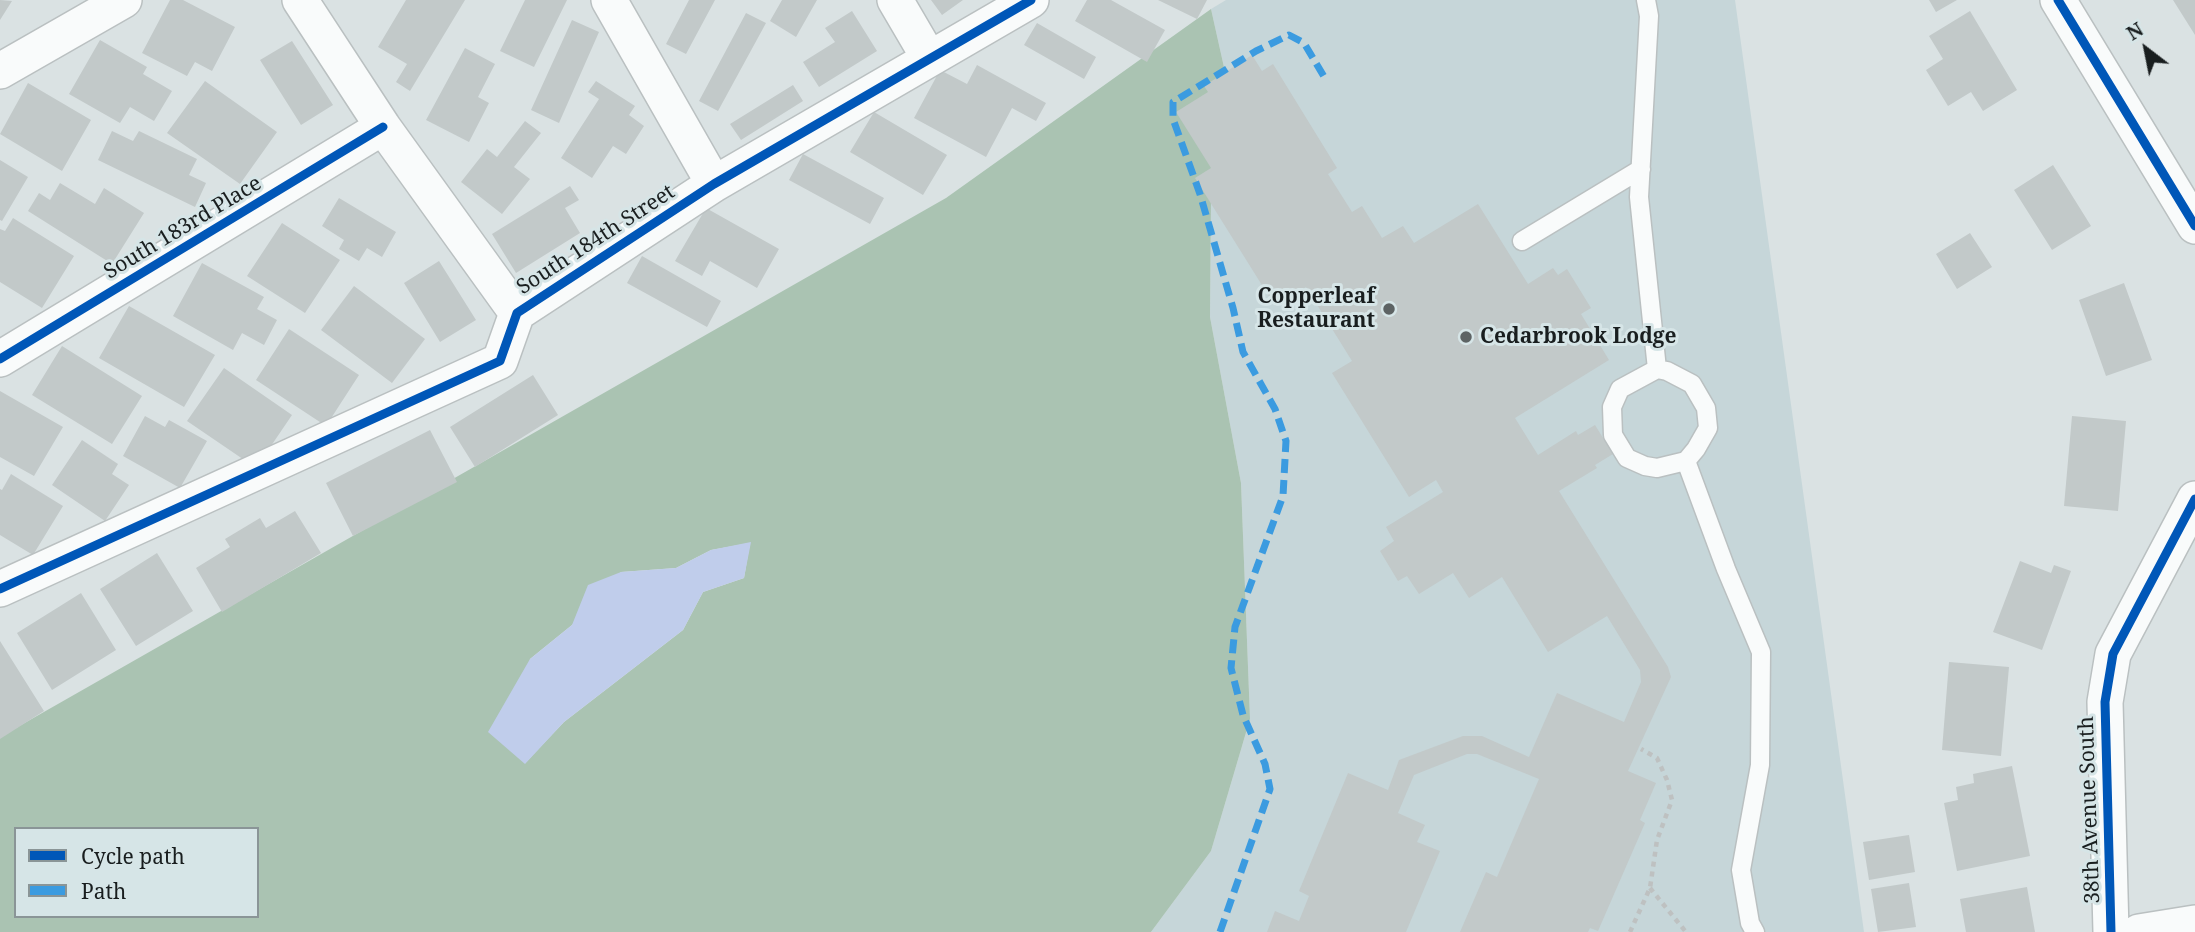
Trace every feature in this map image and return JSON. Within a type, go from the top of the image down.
[{"type":"street","points":[[0,71],[124,0]]},
{"type":"street","points":[[300,0],[383,127],[517,313]]},
{"type":"street","points":[[609,0],[714,184]]},
{"type":"street","points":[[895,0],[929,58]]},
{"type":"street","name":"South 184th Street","points":[[0,589],[500,361],[517,313],[714,184],[1031,0]]},
{"type":"street","points":[[2058,0],[2195,226]]},
{"type":"street","name":"South 183rd Place","points":[[0,359],[383,127]]},
{"type":"street","name":"38th Avenue South","points":[[2111,932],[2105,702],[2113,654],[2195,499]]},
{"type":"street","points":[[2139,932],[2195,923]]},
{"type":"lane","points":[[1646,0],[1649,16],[1639,197],[1657,369]]},
{"type":"lane","points":[[1522,241],[1641,169]]},
{"type":"lane","points":[[1657,369],[1667,371],[1692,384],[1706,408],[1708,428],[1686,461],[1657,468],[1627,458],[1613,436],[1612,407],[1620,389],[1657,369]]},
{"type":"lane","points":[[1686,461],[1726,569],[1762,652],[1759,765],[1741,870],[1750,923],[1755,932]]},
{"type":"path","points":[[1630,932],[1650,888],[1657,840],[1672,800],[1657,758],[1641,749]]},
{"type":"path","points":[[1650,888],[1686,932]]},
{"type":"shaded area","points":[[1226,0],[1735,0],[1864,932],[1151,932],[1211,851],[1250,719],[1241,483],[1210,317],[1211,201],[1238,130],[1211,9]]},
{"type":"green space","points":[[1211,9],[1238,130],[1211,201],[1210,317],[1241,483],[1250,719],[1211,851],[1151,932],[0,932],[0,737],[946,198]],"holes":[[[750,543],[744,578],[703,592],[683,630],[564,722],[525,763],[530,659],[572,625],[621,572],[676,568],[711,550]]]},
{"type":"water","points":[[751,542],[744,578],[703,592],[683,630],[564,722],[525,764],[488,732],[530,659],[572,625],[588,585],[621,572],[676,568],[711,550]]},
{"type":"building","points":[[0,0],[12,1],[0,20]]},
{"type":"building","points":[[170,0],[183,0],[235,27],[212,71],[195,62],[187,76],[142,53]]},
{"type":"building","points":[[406,0],[465,0],[410,91],[396,82],[407,64],[378,47]]},
{"type":"building","points":[[525,0],[567,0],[534,67],[500,51]]},
{"type":"building","points":[[689,0],[715,0],[686,54],[666,44]]},
{"type":"building","points":[[782,0],[817,0],[796,37],[770,21]]},
{"type":"building","points":[[931,0],[963,0],[942,15]]},
{"type":"building","points":[[1087,0],[1111,0],[1165,30],[1147,62],[1075,21]]},
{"type":"building","points":[[1158,0],[1207,0],[1197,19]]},
{"type":"building","points":[[1929,0],[1957,0],[1936,12]]},
{"type":"building","points":[[2173,0],[2195,0],[2195,35]]},
{"type":"building","points":[[852,11],[877,51],[819,87],[803,62],[835,42],[825,28]]},
{"type":"building","points":[[1970,11],[2017,90],[1983,111],[1971,92],[1948,106],[1926,70],[1943,59],[1929,36]]},
{"type":"building","points":[[746,13],[766,23],[718,111],[699,101]]},
{"type":"building","points":[[572,20],[599,32],[559,123],[531,110]]},
{"type":"building","points":[[1037,23],[1096,57],[1084,79],[1024,45]]},
{"type":"building","points":[[100,40],[147,67],[143,74],[172,91],[154,121],[130,107],[120,123],[69,94]]},
{"type":"building","points":[[292,41],[333,105],[301,125],[260,60]]},
{"type":"building","points":[[465,48],[495,64],[478,97],[489,103],[469,142],[426,120]]},
{"type":"building","name":"Cedarbrook Lodge","points":[[1252,55],[1262,71],[1273,64],[1337,168],[1328,174],[1352,212],[1362,206],[1382,238],[1403,226],[1414,243],[1478,204],[1528,284],[1553,268],[1558,275],[1567,269],[1591,308],[1581,314],[1609,360],[1515,418],[1538,455],[1576,431],[1578,435],[1595,425],[1613,454],[1595,465],[1597,468],[1559,491],[1668,667],[1671,677],[1628,771],[1656,783],[1640,820],[1645,823],[1598,931],[1590,928],[1588,932],[1460,932],[1486,872],[1497,877],[1539,779],[1477,754],[1467,754],[1414,775],[1398,813],[1425,825],[1417,842],[1440,851],[1406,932],[1267,932],[1275,911],[1299,921],[1309,896],[1299,891],[1348,773],[1388,790],[1399,760],[1463,736],[1482,736],[1529,757],[1557,693],[1624,722],[1641,682],[1640,670],[1607,616],[1548,652],[1502,577],[1469,598],[1453,573],[1419,594],[1407,576],[1398,581],[1380,551],[1394,541],[1386,527],[1443,492],[1436,480],[1409,497],[1332,373],[1352,361],[1306,287],[1275,306],[1195,178],[1211,168],[1176,112],[1208,92],[1204,86]]},
{"type":"building","points":[[977,65],[1046,103],[1036,121],[1012,108],[986,157],[914,118],[940,70],[967,84]]},
{"type":"building","points":[[205,81],[277,132],[240,184],[167,133]]},
{"type":"building","points":[[596,81],[635,106],[629,115],[644,126],[626,154],[613,146],[592,178],[561,158],[599,99],[588,92]]},
{"type":"building","points":[[28,83],[91,120],[62,171],[0,134]]},
{"type":"building","points":[[793,85],[803,101],[741,140],[730,124]]},
{"type":"building","points":[[874,112],[947,155],[923,195],[850,152]]},
{"type":"building","points":[[525,121],[541,133],[514,167],[530,179],[502,214],[461,182],[487,149],[497,157]]},
{"type":"building","points":[[112,131],[133,141],[139,131],[197,159],[189,175],[206,183],[195,207],[98,160]]},
{"type":"building","points":[[803,154],[884,198],[870,224],[789,180]]},
{"type":"building","points":[[0,160],[28,177],[2,221],[0,220]]},
{"type":"building","points":[[2053,165],[2091,226],[2052,250],[2014,190]]},
{"type":"building","points":[[60,183],[95,204],[104,188],[144,213],[112,264],[28,211],[39,193],[50,200]]},
{"type":"building","points":[[570,186],[579,200],[565,208],[580,233],[516,273],[492,234]]},
{"type":"building","points":[[339,198],[396,232],[382,257],[367,248],[359,261],[339,249],[344,240],[322,226]]},
{"type":"building","points":[[706,208],[779,249],[757,288],[710,261],[702,276],[675,261]]},
{"type":"building","points":[[13,218],[74,256],[42,308],[0,282],[0,229],[5,231]]},
{"type":"building","points":[[282,223],[340,260],[305,313],[247,276]]},
{"type":"building","points":[[1970,233],[1992,267],[1957,289],[1936,254]]},
{"type":"building","points":[[642,256],[721,301],[707,327],[627,283]]},
{"type":"building","points":[[439,261],[476,320],[440,342],[404,283]]},
{"type":"building","points":[[202,263],[264,297],[257,309],[277,320],[264,345],[242,333],[233,350],[173,316]]},
{"type":"building","points":[[2124,283],[2152,360],[2106,376],[2079,300]]},
{"type":"building","points":[[354,286],[425,339],[392,383],[321,330]]},
{"type":"building","points":[[129,306],[215,355],[184,407],[99,358]]},
{"type":"building","points":[[289,329],[359,375],[326,426],[256,380]]},
{"type":"building","points":[[62,346],[142,396],[112,444],[32,395]]},
{"type":"building","points":[[224,368],[292,415],[256,468],[187,421]]},
{"type":"building","points":[[533,375],[558,415],[475,467],[450,427]]},
{"type":"building","points":[[0,391],[63,427],[34,476],[0,457]]},
{"type":"building","points":[[145,416],[165,427],[169,420],[207,441],[180,488],[123,456]]},
{"type":"building","points":[[2072,416],[2126,421],[2118,511],[2064,506]]},
{"type":"building","points":[[430,430],[457,482],[353,536],[326,483]]},
{"type":"building","points":[[82,440],[118,464],[112,474],[129,485],[105,521],[52,485]]},
{"type":"building","points":[[11,474],[63,506],[33,555],[0,535],[0,489],[2,490]]},
{"type":"building","points":[[295,511],[321,553],[222,612],[196,568],[230,547],[225,539],[260,518],[266,528]]},
{"type":"building","points":[[157,553],[193,611],[136,646],[100,589]]},
{"type":"building","points":[[2020,561],[2051,573],[2054,565],[2071,571],[2042,650],[1993,632]]},
{"type":"building","points":[[81,593],[116,650],[52,690],[17,633]]},
{"type":"building","points":[[0,641],[44,711],[0,739]]},
{"type":"building","points":[[1949,662],[2009,667],[2001,756],[1942,750]]},
{"type":"building","points":[[2012,766],[2030,856],[1957,871],[1944,803],[1958,800],[1956,787],[1974,783],[1973,774]]},
{"type":"building","points":[[1909,835],[1915,872],[1869,880],[1863,842]]},
{"type":"building","points":[[1909,883],[1916,927],[1878,932],[1871,889]]},
{"type":"building","points":[[2027,887],[2035,932],[1966,932],[1960,899]]},
{"type":"marked path","points":[[1220,932],[1270,789],[1265,764],[1243,715],[1231,668],[1235,627],[1283,496],[1286,441],[1275,409],[1243,352],[1200,194],[1173,119],[1173,102],[1256,51],[1289,35],[1304,43],[1326,80]]},
{"type":"cycle path","points":[[0,589],[500,361],[517,313],[714,184],[1031,0]]},
{"type":"cycle path","points":[[2058,0],[2195,226]]},
{"type":"cycle path","points":[[0,359],[383,127]]},
{"type":"cycle path","points":[[2111,932],[2105,702],[2113,654],[2195,499]]},
{"type":"place","name":"Copperleaf Restaurant","points":[[1389,309]]},
{"type":"place","name":"Cedarbrook Lodge","points":[[1466,337]]}]
